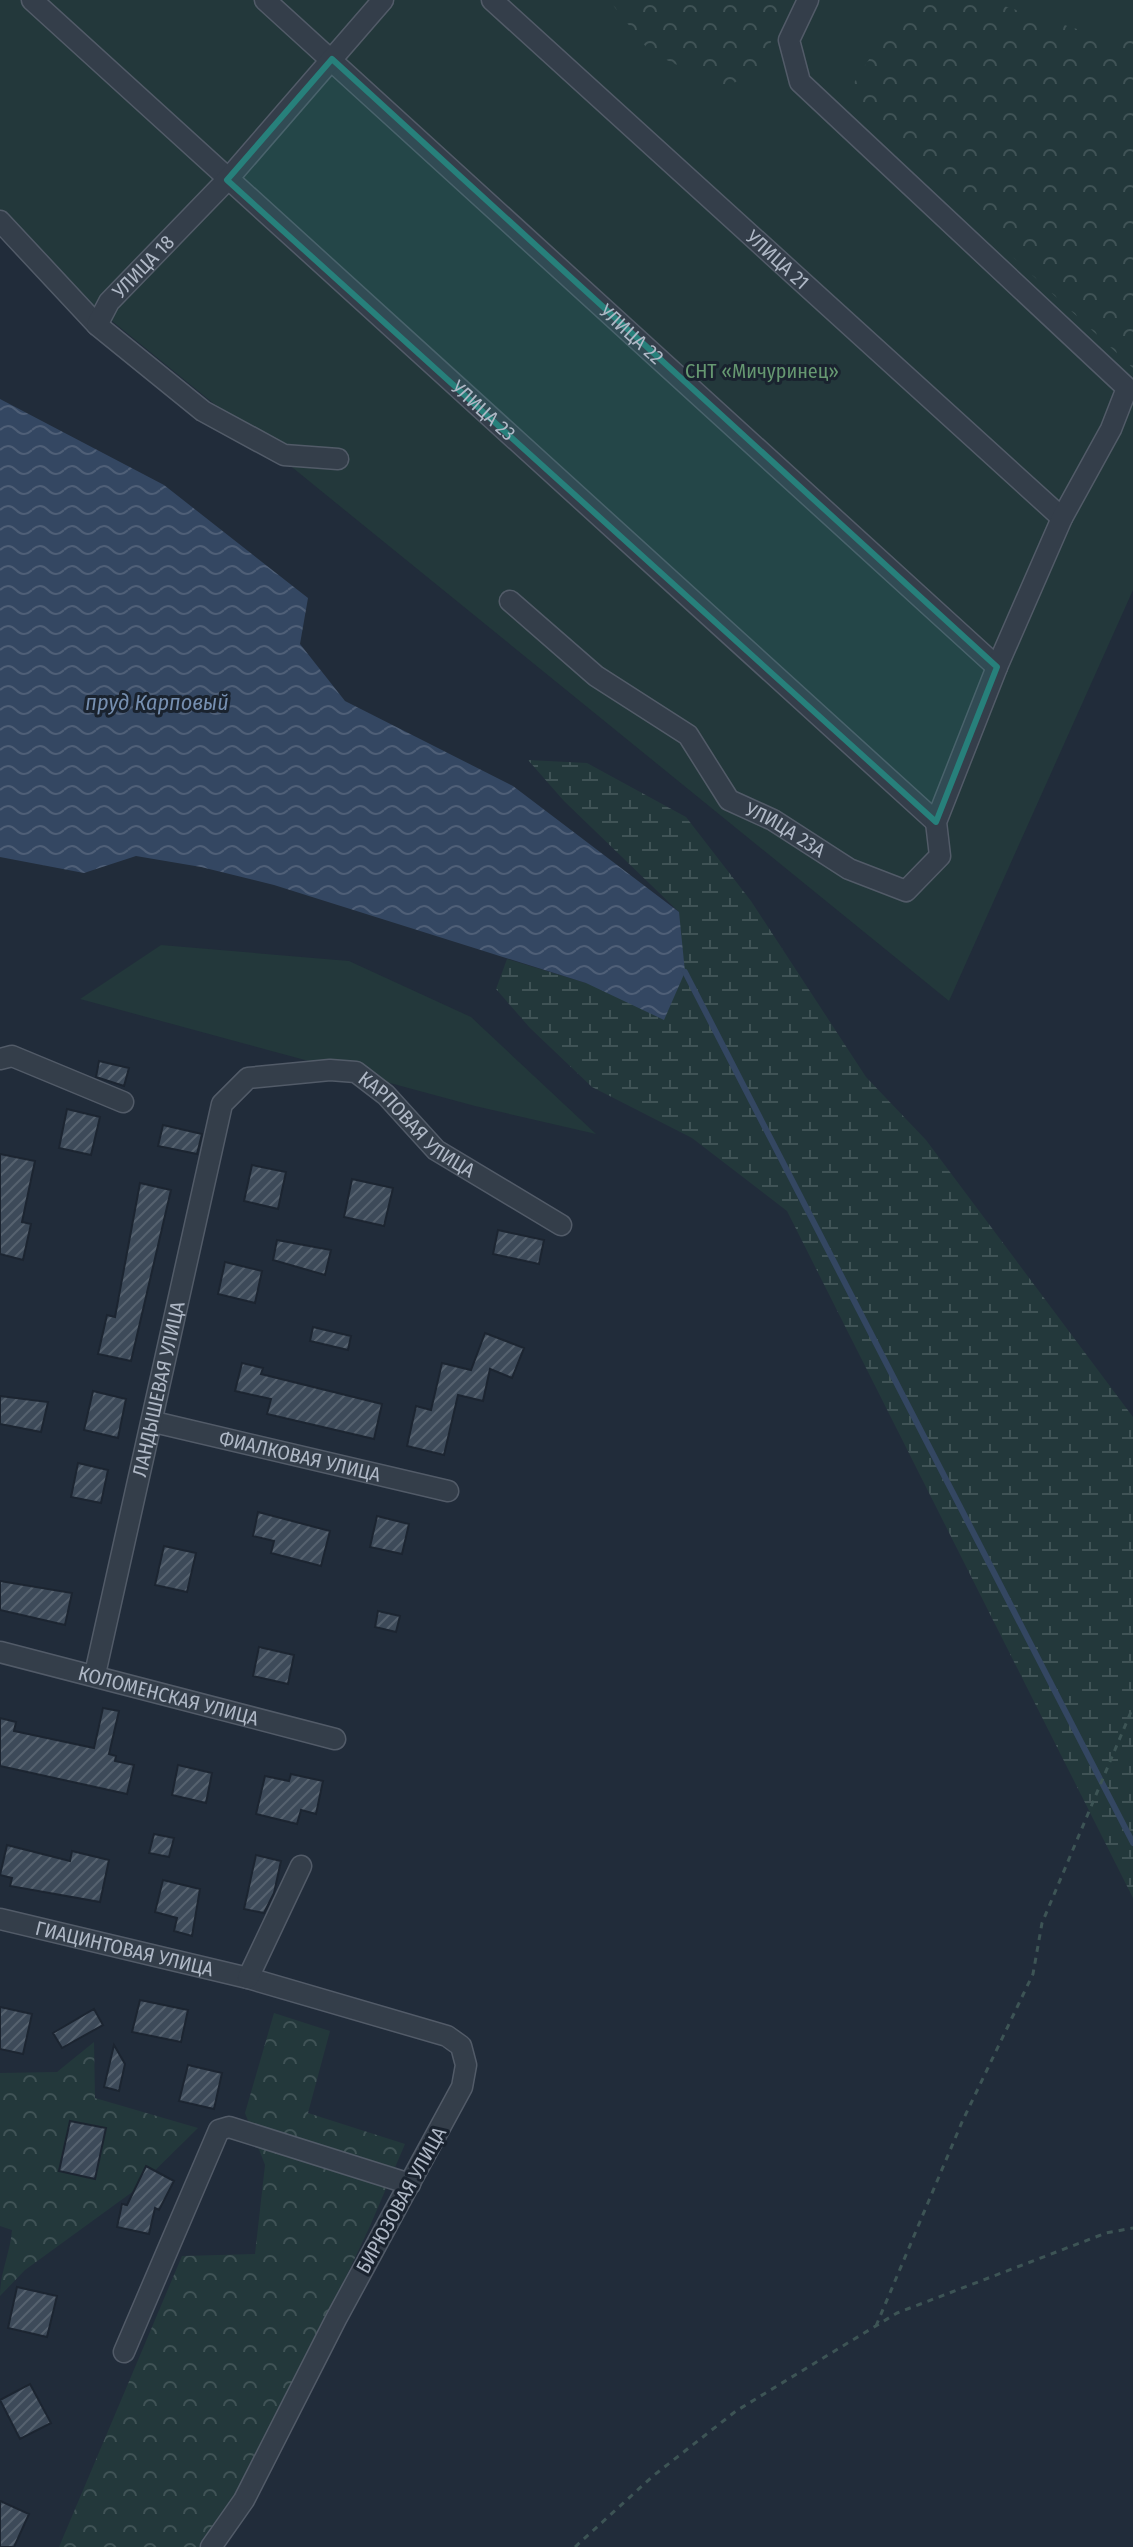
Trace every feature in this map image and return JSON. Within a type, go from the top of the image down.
[{"type":"street","name":"УЛИЦА 23","points":[[32,0],[936,822]]},
{"type":"street","name":"УЛИЦА 22","points":[[265,0],[997,667]]},
{"type":"street","name":"УЛИЦА 18","points":[[97,325],[109,302],[227,180],[383,0]]},
{"type":"street","name":"УЛИЦА 21","points":[[492,0],[1062,518]]},
{"type":"street","points":[[808,0],[789,40],[800,82],[1127,388],[1111,429],[1062,518],[997,667],[936,822]]},
{"type":"street","points":[[0,221],[123,350],[203,411],[284,455],[338,459]]},
{"type":"street","points":[[1111,429],[1133,421]]},
{"type":"street","name":"УЛИЦА 23А","points":[[510,601],[596,676],[688,735],[729,800],[773,820],[849,869],[906,891],[940,856],[936,822]]},
{"type":"street","points":[[0,1059],[12,1056],[27,1061],[123,1102]]},
{"type":"street","name":"КАРПОВАЯ УЛИЦА","points":[[222,1104],[248,1078],[330,1070],[356,1072],[386,1095],[436,1150],[561,1225]]},
{"type":"street","name":"ЛАНДЫШЕВАЯ УЛИЦА","points":[[95,1674],[154,1422],[222,1104]]},
{"type":"street","name":"ФИАЛКОВАЯ УЛИЦА","points":[[154,1422],[448,1491]]},
{"type":"street","name":"КОЛОМЕНСКАЯ УЛИЦА","points":[[0,1652],[95,1674],[335,1739]]},
{"type":"street","points":[[248,1978],[301,1866]]},
{"type":"street","name":"ГИАЦИНТОВАЯ УЛИЦА","points":[[0,1919],[248,1978]]},
{"type":"street","name":"БИРЮЗОВАЯ УЛИЦА","points":[[211,2547],[244,2500],[462,2087],[466,2065],[461,2046],[447,2036],[248,1978]]},
{"type":"street","points":[[124,2352],[219,2130],[229,2127],[410,2184]]},
{"type":"path","points":[[876,2326],[962,2122],[1033,1974],[1042,1923],[1133,1707]]},
{"type":"path","points":[[575,2547],[653,2476],[736,2411],[897,2313],[1106,2233],[1133,2228]]},
{"type":"highlighted area","points":[[332,59],[997,667],[936,822],[227,180]]},
{"type":"green space","name":"СНТ «Мичуринец»","points":[[0,0],[1133,0],[1133,590],[949,1001],[0,230]]},
{"type":"green space","points":[[609,0],[776,0],[779,3],[766,65],[725,88],[650,52]]},
{"type":"green space","points":[[907,0],[985,0],[1093,34],[1133,30],[1133,368],[843,100]]},
{"type":"green space","points":[[528,760],[587,763],[686,817],[751,901],[866,1077],[926,1140],[1133,1417],[1133,1898],[787,1211],[692,1138],[592,1087],[530,1028],[496,989],[507,959],[586,983],[679,912],[564,801]]},
{"type":"green space","points":[[161,945],[349,961],[471,1017],[596,1134],[475,1106],[80,999]]},
{"type":"green space","points":[[274,2013],[330,2031],[308,2113],[405,2144],[370,2226],[218,2547],[59,2547],[182,2256],[255,2254],[265,2165],[245,2113]]},
{"type":"green space","points":[[94,2042],[95,2098],[198,2128],[135,2190],[25,2270],[0,2296],[12,2230],[0,2226],[0,2073],[57,2072]]},
{"type":"water","name":"пруд Карповый","points":[[0,399],[164,485],[308,598],[300,644],[345,701],[513,786],[679,912],[685,972],[664,1020],[586,983],[274,885],[201,867],[136,856],[84,873],[0,857]]},
{"type":"building","points":[[99,1061],[129,1068],[124,1086],[96,1077]]},
{"type":"building","points":[[67,1109],[100,1117],[91,1155],[59,1148]]},
{"type":"building","points":[[163,1125],[202,1134],[197,1154],[158,1146]]},
{"type":"building","points":[[0,1154],[35,1161],[22,1222],[31,1224],[23,1260],[0,1254]]},
{"type":"building","points":[[252,1165],[286,1172],[278,1209],[244,1201]]},
{"type":"building","points":[[352,1179],[393,1188],[384,1226],[344,1217]]},
{"type":"building","points":[[140,1183],[171,1190],[131,1361],[98,1354],[107,1315],[115,1317]]},
{"type":"building","points":[[498,1230],[544,1240],[539,1264],[493,1254]]},
{"type":"building","points":[[277,1240],[331,1250],[325,1275],[273,1260]]},
{"type":"building","points":[[225,1262],[262,1271],[255,1303],[218,1294]]},
{"type":"building","points":[[313,1327],[351,1336],[348,1350],[310,1341]]},
{"type":"building","points":[[485,1333],[524,1348],[512,1378],[490,1369],[483,1401],[458,1395],[444,1455],[407,1446],[416,1406],[431,1410],[442,1363],[471,1370]]},
{"type":"building","points":[[242,1363],[263,1368],[261,1374],[382,1404],[374,1439],[267,1414],[271,1399],[235,1391]]},
{"type":"building","points":[[93,1391],[126,1399],[118,1438],[84,1430]]},
{"type":"building","points":[[0,1396],[48,1402],[41,1432],[0,1424]]},
{"type":"building","points":[[78,1463],[108,1470],[101,1503],[71,1497]]},
{"type":"building","points":[[258,1512],[330,1531],[321,1566],[271,1553],[274,1541],[253,1536]]},
{"type":"building","points":[[377,1516],[409,1524],[402,1554],[370,1547]]},
{"type":"building","points":[[164,1546],[196,1553],[187,1592],[155,1585]]},
{"type":"building","points":[[0,1581],[72,1593],[65,1625],[0,1610]]},
{"type":"building","points":[[378,1611],[400,1616],[396,1632],[375,1627]]},
{"type":"building","points":[[259,1647],[294,1655],[288,1684],[253,1676]]},
{"type":"building","points":[[103,1708],[119,1711],[109,1754],[116,1756],[115,1761],[134,1765],[127,1794],[0,1766],[0,1718],[16,1722],[14,1731],[94,1748]]},
{"type":"building","points":[[178,1765],[212,1773],[206,1803],[172,1795]]},
{"type":"building","points":[[291,1774],[323,1781],[316,1814],[301,1810],[297,1824],[256,1814],[265,1776],[289,1781]]},
{"type":"building","points":[[154,1834],[174,1838],[169,1857],[149,1853]]},
{"type":"building","points":[[7,1845],[70,1861],[72,1851],[109,1860],[100,1902],[10,1886],[12,1878],[0,1875]]},
{"type":"building","points":[[256,1855],[281,1861],[274,1893],[264,1913],[244,1909]]},
{"type":"building","points":[[163,1880],[200,1889],[192,1936],[174,1931],[177,1918],[155,1912]]},
{"type":"building","points":[[140,2000],[188,2010],[181,2042],[132,2032]]},
{"type":"building","points":[[0,2007],[32,2014],[23,2054],[0,2049]]},
{"type":"building","points":[[94,2009],[103,2025],[62,2048],[53,2033]]},
{"type":"building","points":[[114,2045],[125,2064],[119,2091],[104,2087]]},
{"type":"building","points":[[188,2065],[222,2073],[214,2109],[179,2101]]},
{"type":"building","points":[[70,2121],[106,2128],[95,2179],[59,2171]]},
{"type":"building","points":[[146,2166],[174,2181],[159,2210],[155,2208],[149,2234],[117,2227],[122,2204],[127,2205]]},
{"type":"building","points":[[17,2287],[57,2296],[47,2337],[8,2328]]},
{"type":"building","points":[[30,2384],[51,2423],[20,2439],[0,2400]]},
{"type":"building","points":[[0,2501],[29,2514],[14,2547],[0,2547]]},
{"type":"waterway","points":[[685,972],[1133,1843]]}]
